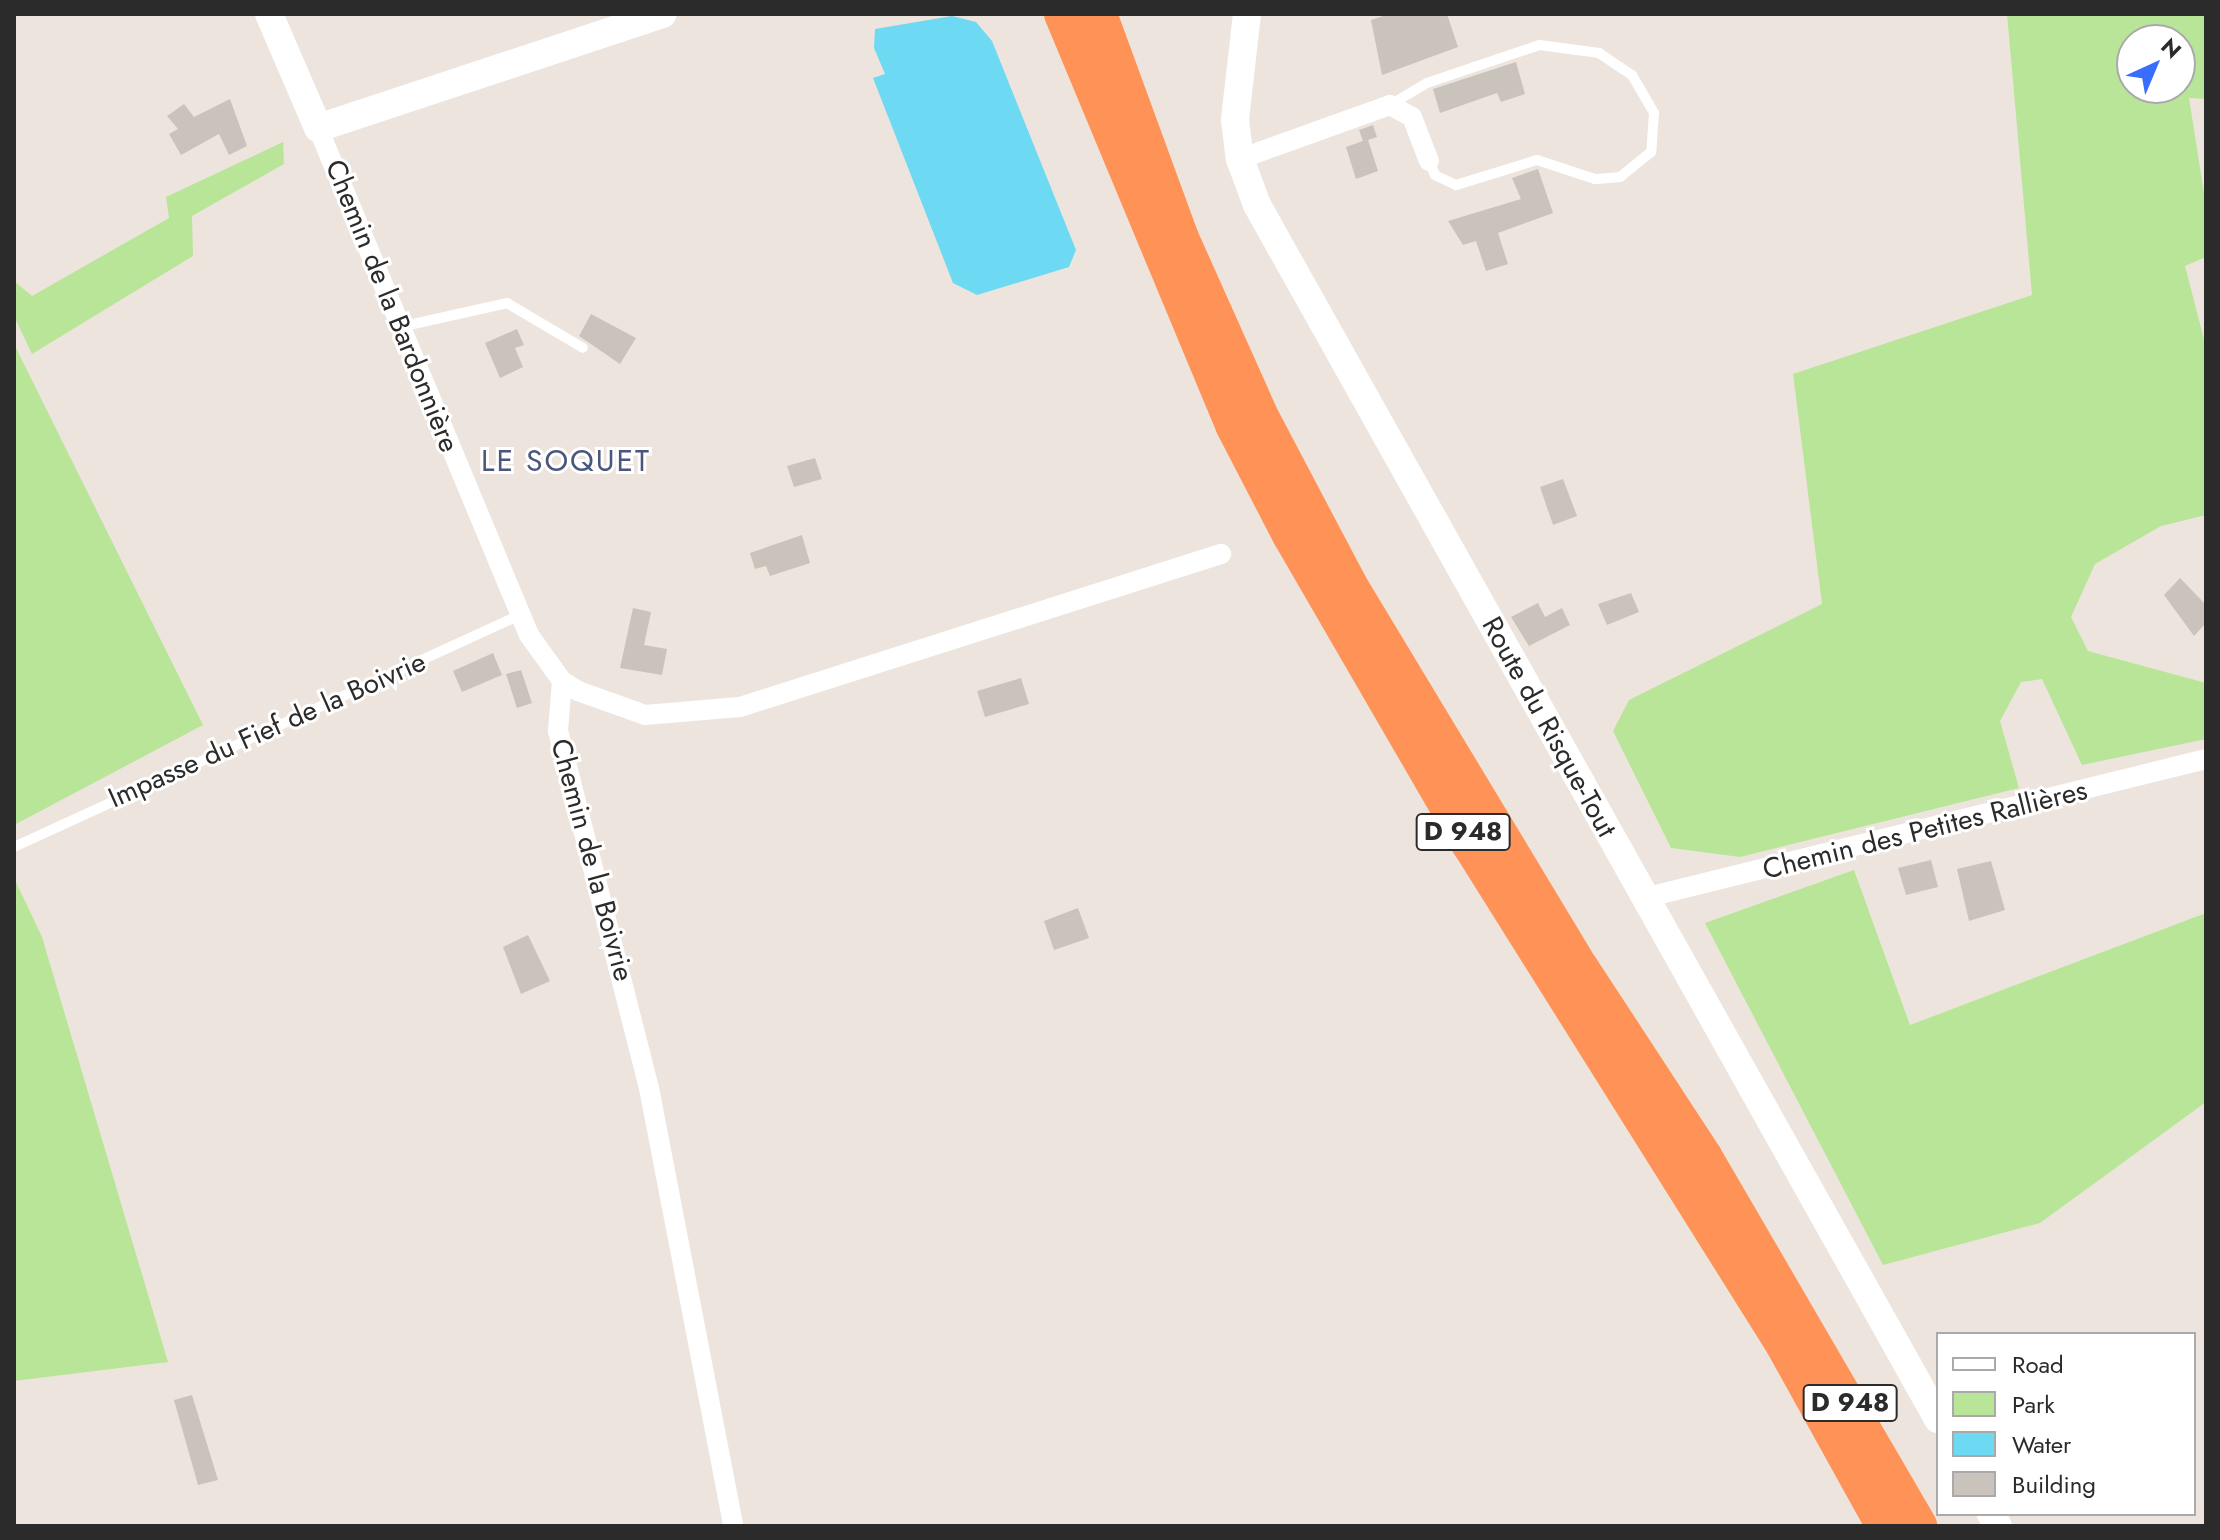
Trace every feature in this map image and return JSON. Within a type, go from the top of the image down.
[{"type":"highway","name":"D 948","points":[[1062,14],[1234,427],[1290,535],[1470,845],[1783,1344],[1884,1526]]},
{"type":"highway","name":"D 948","points":[[1099,14],[1181,238],[1260,415],[1342,570],[1565,941],[1750,1231],[1919,1526]]},
{"type":"street","name":"Chemin de la Bardonnière","points":[[269,14],[520,615],[562,681]]},
{"type":"street","points":[[318,128],[663,14]]},
{"type":"street","name":"Route du Risque-Tout","points":[[1247,14],[1235,78],[1240,159],[1257,205],[1936,1415]]},
{"type":"street","points":[[1240,159],[1390,105],[1412,117],[1429,161]]},
{"type":"street","points":[[562,681],[645,715],[740,707],[1221,554]]},
{"type":"street","name":"Chemin de la Boivrie","points":[[562,681],[558,731],[649,1088],[733,1526]]},
{"type":"street","name":"Chemin des Petites Rallières","points":[[1644,898],[2206,759]]},
{"type":"lane","points":[[1390,105],[1427,83],[1539,45],[1599,53],[1632,75],[1654,113],[1651,152],[1620,177],[1595,179],[1537,160],[1456,185],[1435,175],[1429,161]]},
{"type":"lane","points":[[400,327],[507,303],[583,348]]},
{"type":"lane","name":"Impasse du Fief de la Boivrie","points":[[14,847],[520,615]]},
{"type":"green space","points":[[2007,14],[2206,14],[2206,99],[2196,98],[2196,24],[2116,24],[2116,104],[2190,104],[2206,206],[2206,257],[2185,266],[2206,347],[2206,515],[2161,526],[2095,564],[2071,617],[2088,651],[2206,683],[2206,739],[2082,765],[2042,679],[2021,682],[2000,721],[2019,788],[1740,857],[1671,848],[1613,731],[1629,700],[1822,604],[1793,374],[2032,295]]},
{"type":"green space","points":[[283,142],[284,164],[192,216],[193,256],[32,354],[14,316],[14,281],[32,296],[169,218],[166,197]]},
{"type":"green space","points":[[14,344],[203,725],[16,824],[14,821]]},
{"type":"green space","points":[[1854,870],[1910,1025],[2206,913],[2206,1102],[2040,1223],[1883,1265],[1705,923]]},
{"type":"green space","points":[[14,878],[42,937],[168,1362],[14,1381]]},
{"type":"water","points":[[952,16],[976,22],[992,41],[1076,250],[1069,267],[977,295],[953,283],[873,78],[885,74],[874,48],[875,29]]},
{"type":"building","points":[[1389,14],[1447,14],[1458,47],[1382,75],[1371,20]]},
{"type":"building","points":[[1516,62],[1525,94],[1501,102],[1497,93],[1440,113],[1433,89]]},
{"type":"building","points":[[230,99],[247,146],[229,155],[219,134],[181,155],[169,134],[178,129],[167,116],[184,104],[194,117]]},
{"type":"building","points":[[1373,125],[1377,137],[1368,140],[1378,171],[1356,179],[1346,147],[1363,141],[1359,130]]},
{"type":"building","points":[[1538,169],[1553,213],[1498,233],[1508,264],[1486,271],[1476,241],[1463,245],[1448,221],[1521,199],[1512,178]]},
{"type":"building","points":[[591,314],[636,338],[620,364],[579,336]]},
{"type":"building","points":[[517,329],[524,345],[515,348],[523,367],[500,378],[485,343]]},
{"type":"building","points":[[815,458],[822,479],[794,487],[787,466]]},
{"type":"building","points":[[1563,479],[1577,516],[1553,525],[1540,487]]},
{"type":"building","points":[[802,535],[810,563],[770,576],[766,566],[755,569],[750,553]]},
{"type":"building","points":[[2180,578],[2206,605],[2206,623],[2194,636],[2164,595]]},
{"type":"building","points":[[1631,593],[1639,612],[1607,625],[1598,604]]},
{"type":"building","points":[[1538,603],[1545,617],[1562,608],[1570,625],[1529,646],[1511,617]]},
{"type":"building","points":[[633,608],[651,612],[644,645],[667,649],[662,675],[620,668]]},
{"type":"building","points":[[493,653],[502,675],[462,692],[453,671]]},
{"type":"building","points":[[521,670],[532,703],[517,708],[506,674]]},
{"type":"building","points":[[1021,678],[1029,704],[985,717],[977,691]]},
{"type":"building","points":[[1931,860],[1938,887],[1906,895],[1898,868]]},
{"type":"building","points":[[1991,861],[2005,910],[1969,921],[1957,869]]},
{"type":"building","points":[[1078,908],[1089,938],[1054,950],[1044,921]]},
{"type":"building","points":[[528,935],[550,981],[521,994],[503,947]]},
{"type":"building","points":[[192,1395],[218,1480],[198,1485],[174,1400]]},
{"type":"district","name":"LE SOQUET","points":[[566,461]]}]
